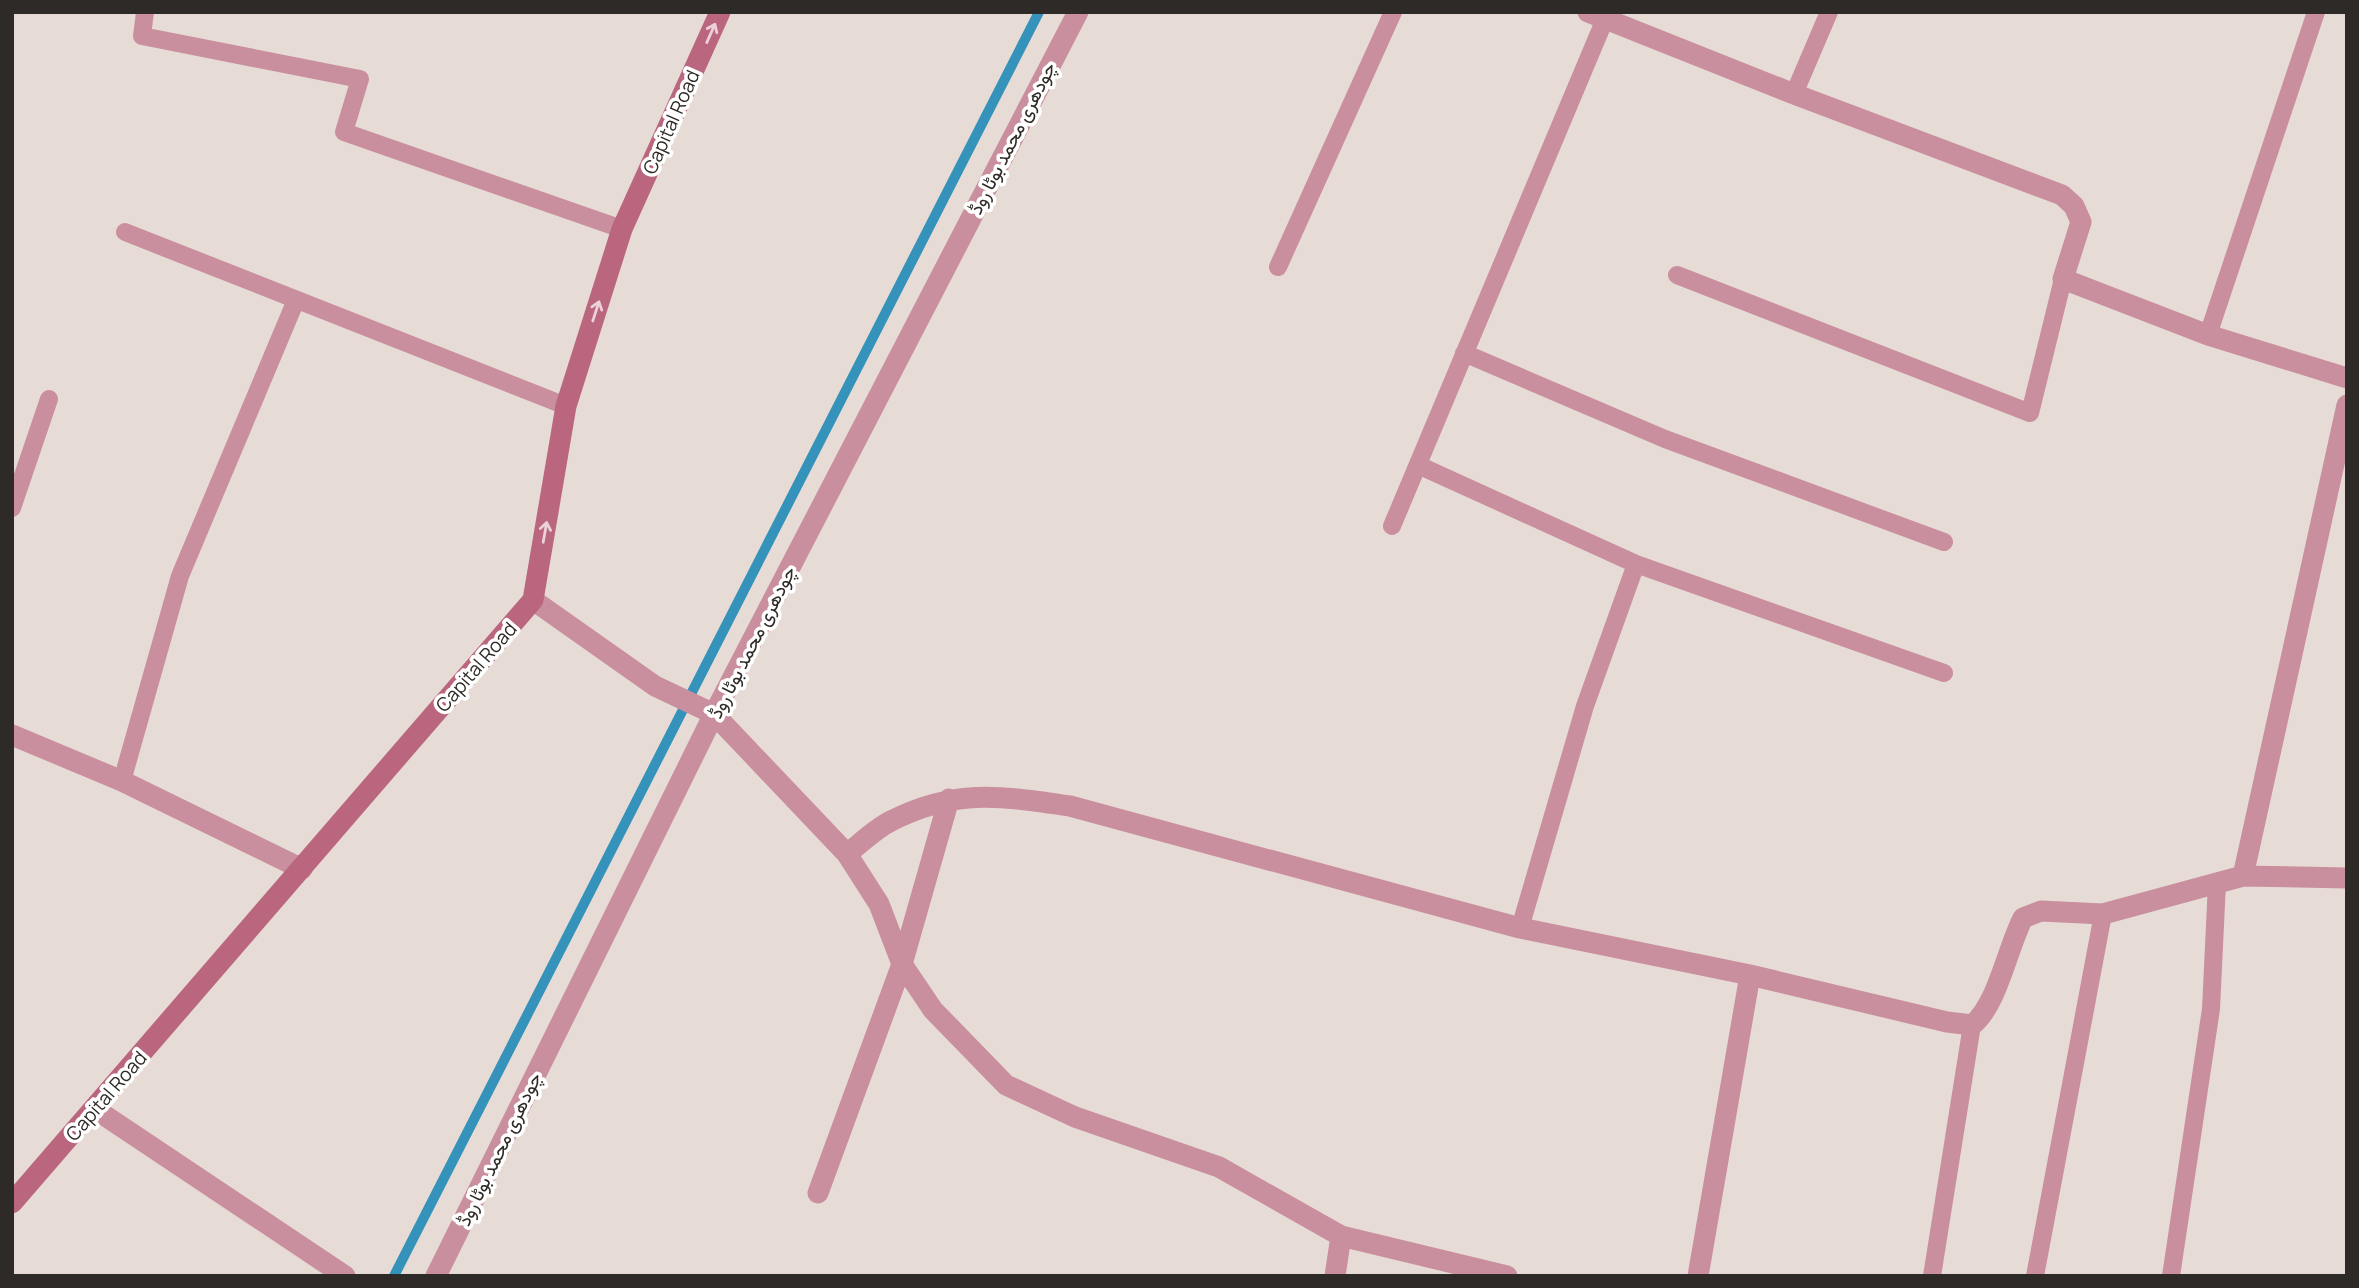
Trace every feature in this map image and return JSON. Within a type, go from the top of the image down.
[{"type":"street","name":"Capital Road","points":[[12,1203],[533,600],[566,406],[622,229],[720,12]]},
{"type":"street","name":"چودھری محمد بوٹا روڈ","points":[[436,1276],[715,714],[1078,12]]},
{"type":"street","points":[[1597,16],[2062,195],[2074,205],[2081,222],[2063,279],[2208,335],[2347,377]]},
{"type":"street","points":[[2243,876],[2347,405]]},
{"type":"street","points":[[533,600],[655,686],[715,714],[847,854],[878,904],[902,964],[933,1010],[1006,1085],[1076,1117],[1219,1167],[1340,1236],[1507,1276]]},
{"type":"street","points":[[12,735],[122,781],[302,869]]},
{"type":"street","points":[[847,854],[889,822],[948,799],[1003,796],[1070,806],[1520,928],[1750,975],[1947,1022],[1972,1025],[1982,1018],[1993,995],[2012,939],[2023,918],[2041,911],[2103,914],[2243,876],[2347,878]]},
{"type":"street","points":[[818,1193],[902,964],[948,799]]},
{"type":"street","points":[[1698,1276],[1750,975]]},
{"type":"street","points":[[95,1109],[345,1276]]},
{"type":"street","points":[[1335,1276],[1340,1236]]},
{"type":"lane","points":[[145,12],[142,36],[360,79],[344,132],[622,229]]},
{"type":"lane","points":[[1278,267],[1393,12]]},
{"type":"lane","points":[[1794,94],[1829,12]]},
{"type":"lane","points":[[2208,335],[2316,12]]},
{"type":"lane","points":[[1392,526],[1464,353],[1597,16]]},
{"type":"lane","points":[[125,232],[566,406]]},
{"type":"lane","points":[[1677,275],[2030,413],[2063,279]]},
{"type":"lane","points":[[122,781],[180,576],[296,300]]},
{"type":"lane","points":[[1464,353],[1665,439],[1944,542]]},
{"type":"lane","points":[[12,509],[49,399]]},
{"type":"lane","points":[[1418,465],[1636,565],[1944,673]]},
{"type":"lane","points":[[1520,928],[1585,706],[1636,565]]},
{"type":"lane","points":[[2171,1276],[2211,1009],[2217,883]]},
{"type":"lane","points":[[2035,1276],[2103,914]]},
{"type":"lane","points":[[1933,1276],[1972,1025]]},
{"type":"waterway","points":[[394,1276],[1039,12]]}]
